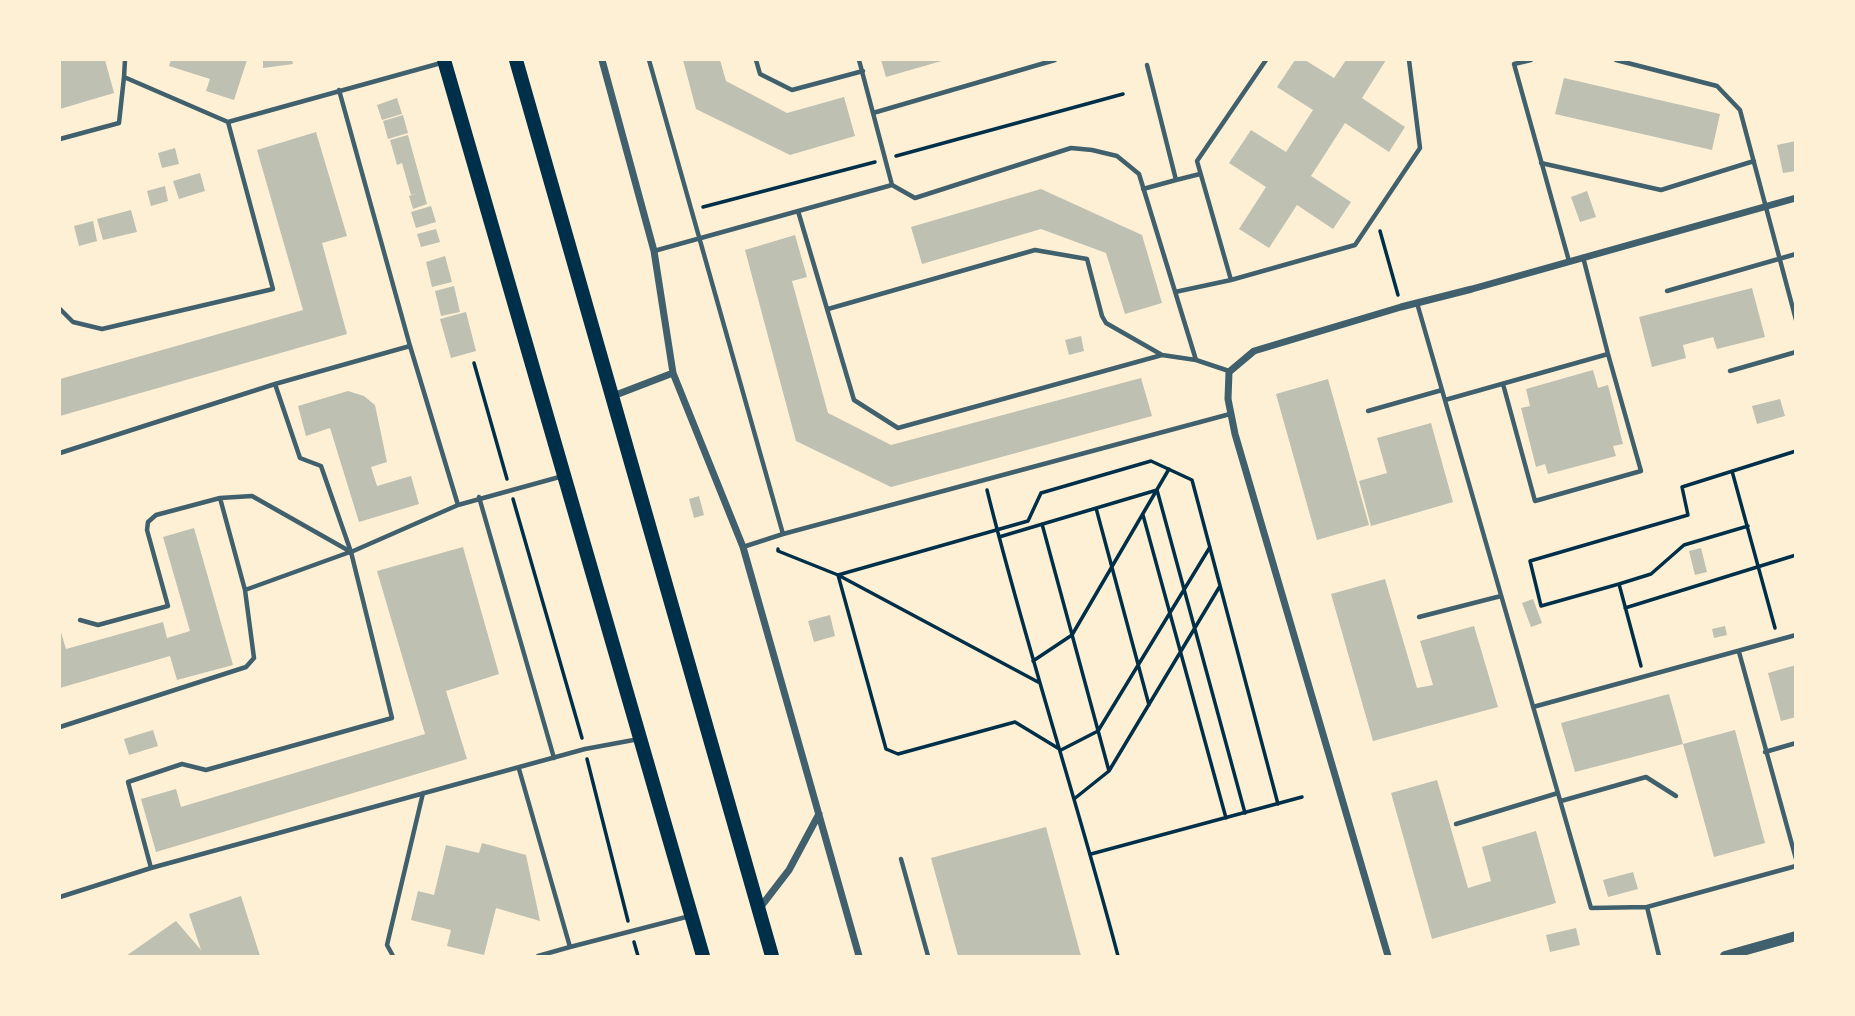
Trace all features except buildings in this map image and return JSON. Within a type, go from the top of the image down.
[{"type":"main road","points":[[516,60],[772,957]]},
{"type":"main road","points":[[445,61],[703,957]]},
{"type":"street","points":[[602,60],[654,251],[673,373],[743,547],[859,957]]},
{"type":"street","points":[[1388,957],[1231,414],[1228,400],[1229,372],[1254,351],[1796,198]]},
{"type":"street","points":[[612,396],[673,373]]},
{"type":"street","points":[[759,909],[789,870],[819,814]]},
{"type":"street","points":[[1725,957],[1796,936]]},
{"type":"lane","points":[[60,139],[119,123],[125,60]]},
{"type":"lane","points":[[649,60],[783,534]]},
{"type":"lane","points":[[756,60],[760,74],[792,90],[863,71]]},
{"type":"lane","points":[[859,60],[892,185]]},
{"type":"lane","points":[[873,113],[1055,60]]},
{"type":"lane","points":[[1231,280],[1196,161],[1266,60]]},
{"type":"lane","points":[[1175,292],[1231,280],[1356,245],[1420,148],[1409,60]]},
{"type":"lane","points":[[1531,60],[1514,64],[1569,261]]},
{"type":"lane","points":[[1616,60],[1717,86],[1740,110],[1796,320]]},
{"type":"lane","points":[[124,77],[228,122],[445,61]]},
{"type":"lane","points":[[1147,65],[1176,180]]},
{"type":"lane","points":[[339,90],[410,346],[458,505]]},
{"type":"lane","points":[[60,309],[73,322],[102,329],[273,289],[228,122]]},
{"type":"lane","points":[[654,251],[892,185],[915,198],[1071,149],[1092,150],[1117,156],[1139,174],[1196,360]]},
{"type":"lane","points":[[1540,162],[1661,190],[1754,161]]},
{"type":"lane","points":[[1143,189],[1200,174]]},
{"type":"lane","points":[[798,211],[854,400],[898,428],[1162,355]]},
{"type":"lane","points":[[828,309],[1035,250],[1087,259],[1106,323],[1162,355],[1196,360],[1229,372]]},
{"type":"lane","points":[[1667,291],[1796,254]]},
{"type":"lane","points":[[1503,384],[1535,501],[1641,471],[1583,257]]},
{"type":"lane","points":[[1417,303],[1591,908],[1647,907],[1796,866]]},
{"type":"lane","points":[[60,453],[275,384],[410,346]]},
{"type":"lane","points":[[1730,371],[1796,352]]},
{"type":"lane","points":[[1445,400],[1608,354]]},
{"type":"lane","points":[[151,868],[128,782],[182,764],[206,770],[392,718],[351,552],[321,466],[300,458],[275,384]]},
{"type":"lane","points":[[1368,411],[1442,390]]},
{"type":"lane","points":[[743,547],[775,536],[1231,414]]},
{"type":"lane","points":[[245,590],[351,552],[479,497],[564,476]]},
{"type":"lane","points":[[80,620],[98,625],[168,606],[147,530],[148,522],[156,515],[220,498],[251,496],[351,552]]},
{"type":"lane","points":[[479,497],[554,758]]},
{"type":"lane","points":[[60,727],[246,667],[254,657],[245,590],[220,498]]},
{"type":"lane","points":[[1419,617],[1501,596]]},
{"type":"lane","points":[[1533,708],[1796,635]]},
{"type":"lane","points":[[1738,652],[1796,859]]},
{"type":"lane","points":[[60,897],[151,868],[423,793],[585,749],[640,738]]},
{"type":"lane","points":[[1765,752],[1796,743]]},
{"type":"lane","points":[[519,769],[570,947]]},
{"type":"lane","points":[[1561,801],[1646,777],[1676,796]]},
{"type":"lane","points":[[393,957],[387,945],[423,793]]},
{"type":"lane","points":[[1456,824],[1558,793]]},
{"type":"lane","points":[[901,859],[928,957]]},
{"type":"lane","points":[[1647,907],[1659,957]]},
{"type":"lane","points":[[538,957],[691,915]]},
{"type":"path","points":[[692,210],[1123,94]]},
{"type":"path","points":[[1370,224],[1379,230],[1396,289]]},
{"type":"path","points":[[474,363],[585,749],[638,957]]},
{"type":"path","points":[[1748,526],[1684,545],[1651,574],[1541,606],[1530,561],[1688,515],[1682,487],[1796,452]]},
{"type":"path","points":[[998,534],[1028,521],[1041,493],[1151,461],[1192,480],[1278,804]]},
{"type":"path","points":[[1033,661],[1072,635],[1169,469]]},
{"type":"path","points":[[1732,471],[1778,640]]},
{"type":"path","points":[[985,481],[1033,661],[1061,750],[1118,957]]},
{"type":"path","points":[[838,575],[1157,490]]},
{"type":"path","points":[[1157,490],[1245,813]]},
{"type":"path","points":[[1096,508],[1149,705]]},
{"type":"path","points":[[1143,515],[1226,818]]},
{"type":"path","points":[[1041,523],[1109,771]]},
{"type":"path","points":[[775,536],[778,551],[838,575],[1040,683]]},
{"type":"path","points":[[1061,750],[1098,731],[1210,547]]},
{"type":"path","points":[[1625,608],[1796,555]]},
{"type":"path","points":[[838,575],[886,750],[898,754],[1015,722],[1061,750]]},
{"type":"path","points":[[1619,584],[1645,678]]},
{"type":"path","points":[[1074,799],[1109,771],[1220,585]]},
{"type":"path","points":[[1091,855],[1302,797]]}]
